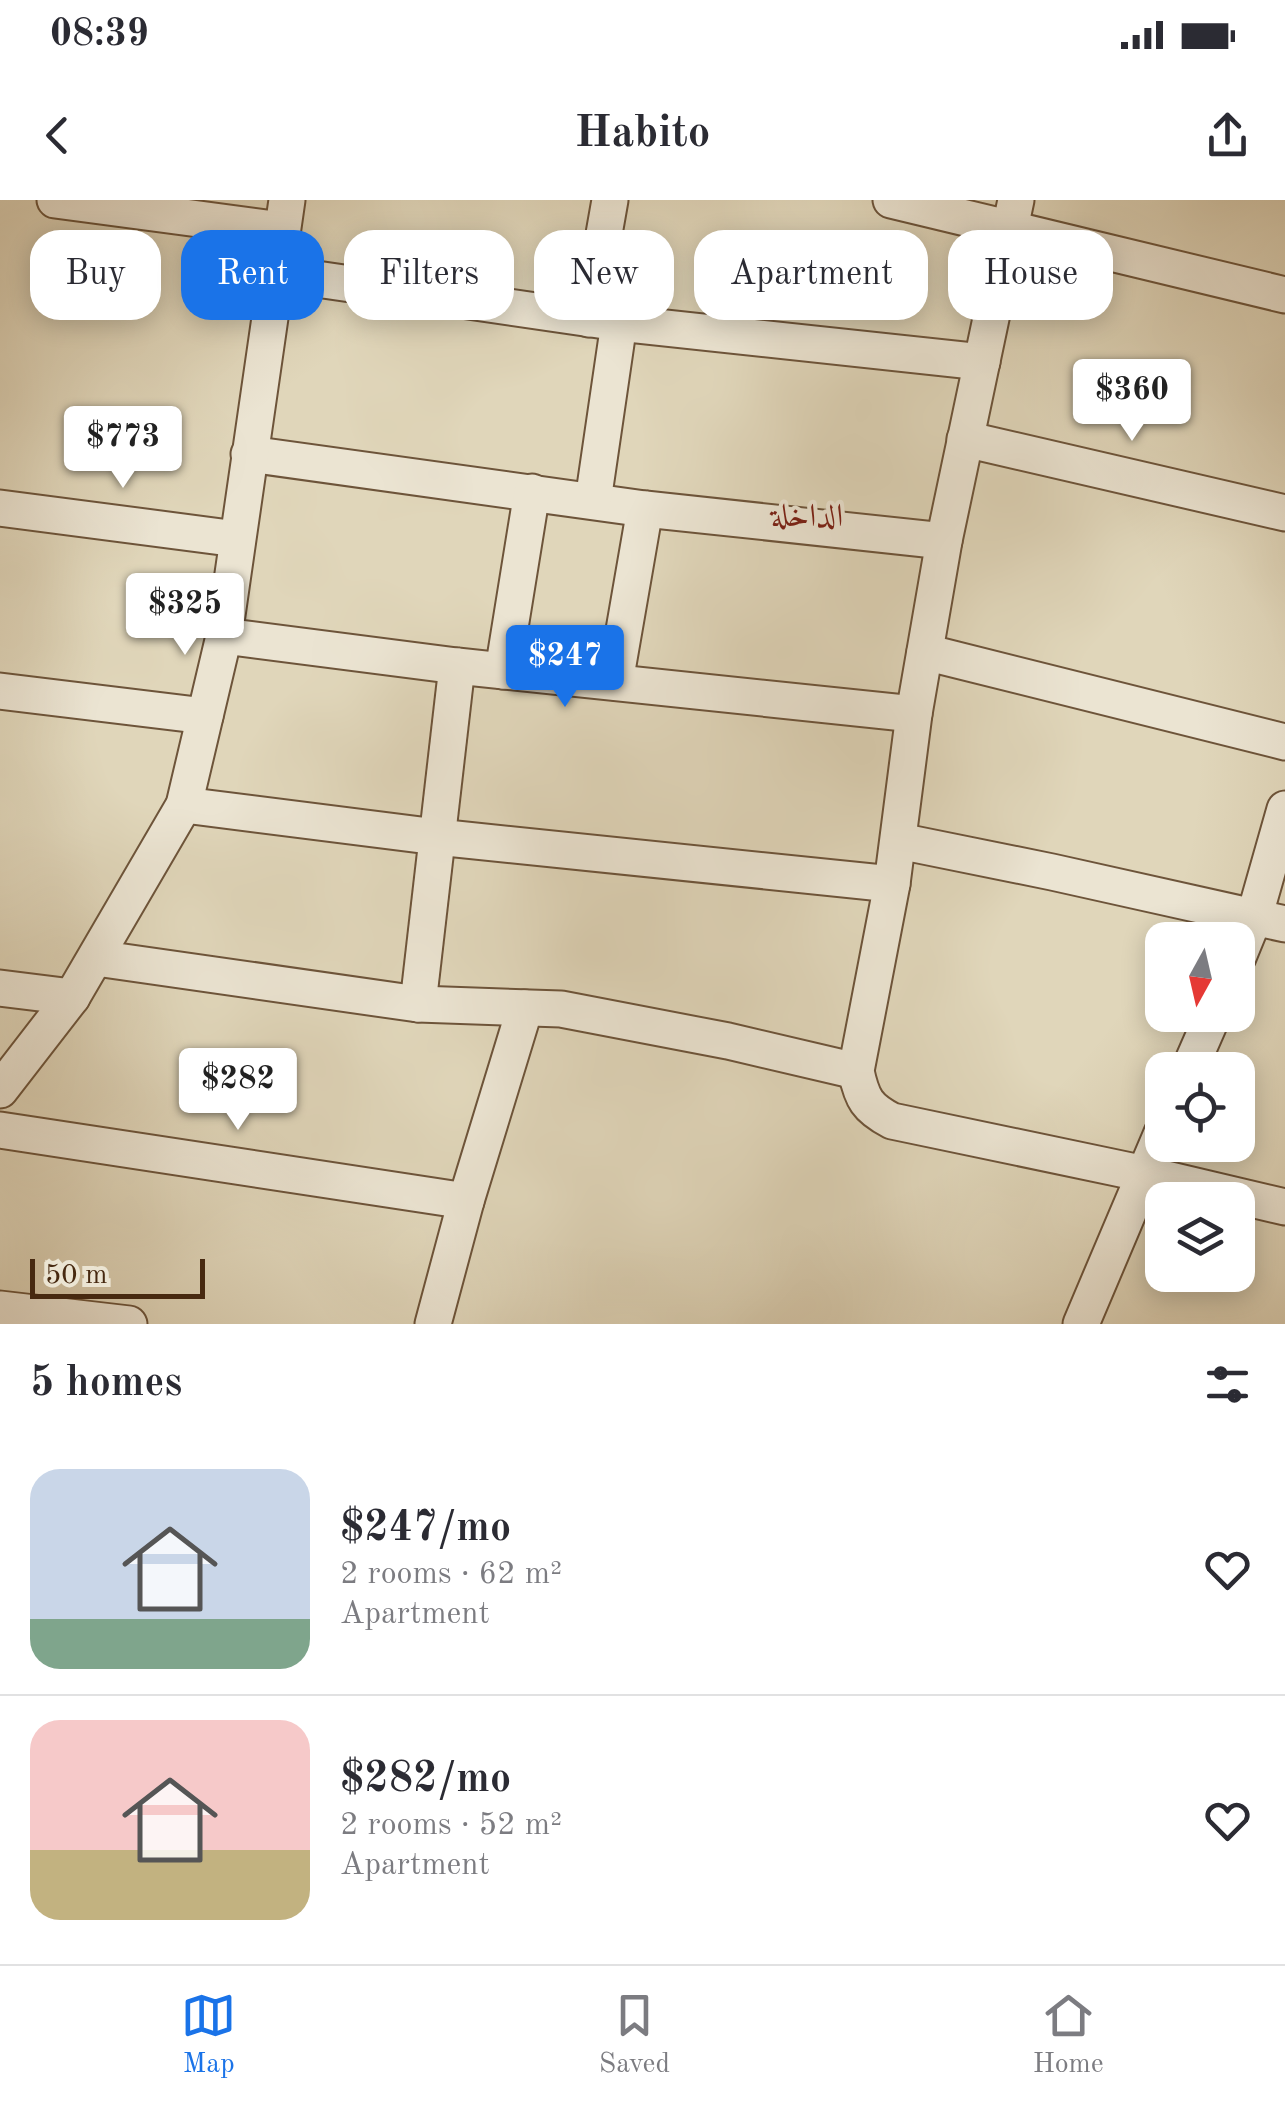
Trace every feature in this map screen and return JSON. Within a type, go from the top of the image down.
[{"type":"street","points":[[55,200],[284,215]]},
{"type":"street","points":[[592,500],[610,200]]},
{"type":"street","points":[[891,200],[1013,215],[1285,295]]},
{"type":"street","points":[[1013,215],[944,541],[914,714],[892,884],[856,1071],[860,1093],[873,1111],[892,1121],[1285,1207]]},
{"type":"street","points":[[324,280],[604,321],[982,362]]},
{"type":"street","points":[[0,1090],[72,998],[184,805],[224,636],[268,320]]},
{"type":"street","points":[[965,439],[1285,513]]},
{"type":"street","points":[[249,454],[645,509],[944,541]]},
{"type":"street","points":[[503,671],[532,492]]},
{"type":"street","points":[[0,508],[237,540]]},
{"type":"street","points":[[616,682],[645,509]]},
{"type":"street","points":[[224,636],[456,666],[914,714]]},
{"type":"street","points":[[925,652],[1285,742]]},
{"type":"street","points":[[418,1004],[456,666]]},
{"type":"street","points":[[0,691],[205,716]]},
{"type":"street","points":[[184,805],[892,884]]},
{"type":"street","points":[[899,841],[1270,921],[1285,809]]},
{"type":"street","points":[[96,958],[418,1004],[561,1009],[728,1040],[856,1071]]},
{"type":"street","points":[[0,988],[72,998]]},
{"type":"street","points":[[433,1324],[525,1008]]},
{"type":"street","points":[[0,1130],[466,1201]]},
{"type":"street","points":[[1081,1324],[1150,1162]]},
{"type":"street","points":[[0,1309],[128,1324]]},
{"type":"district","name":"الداخلة","points":[[807,515]]}]
